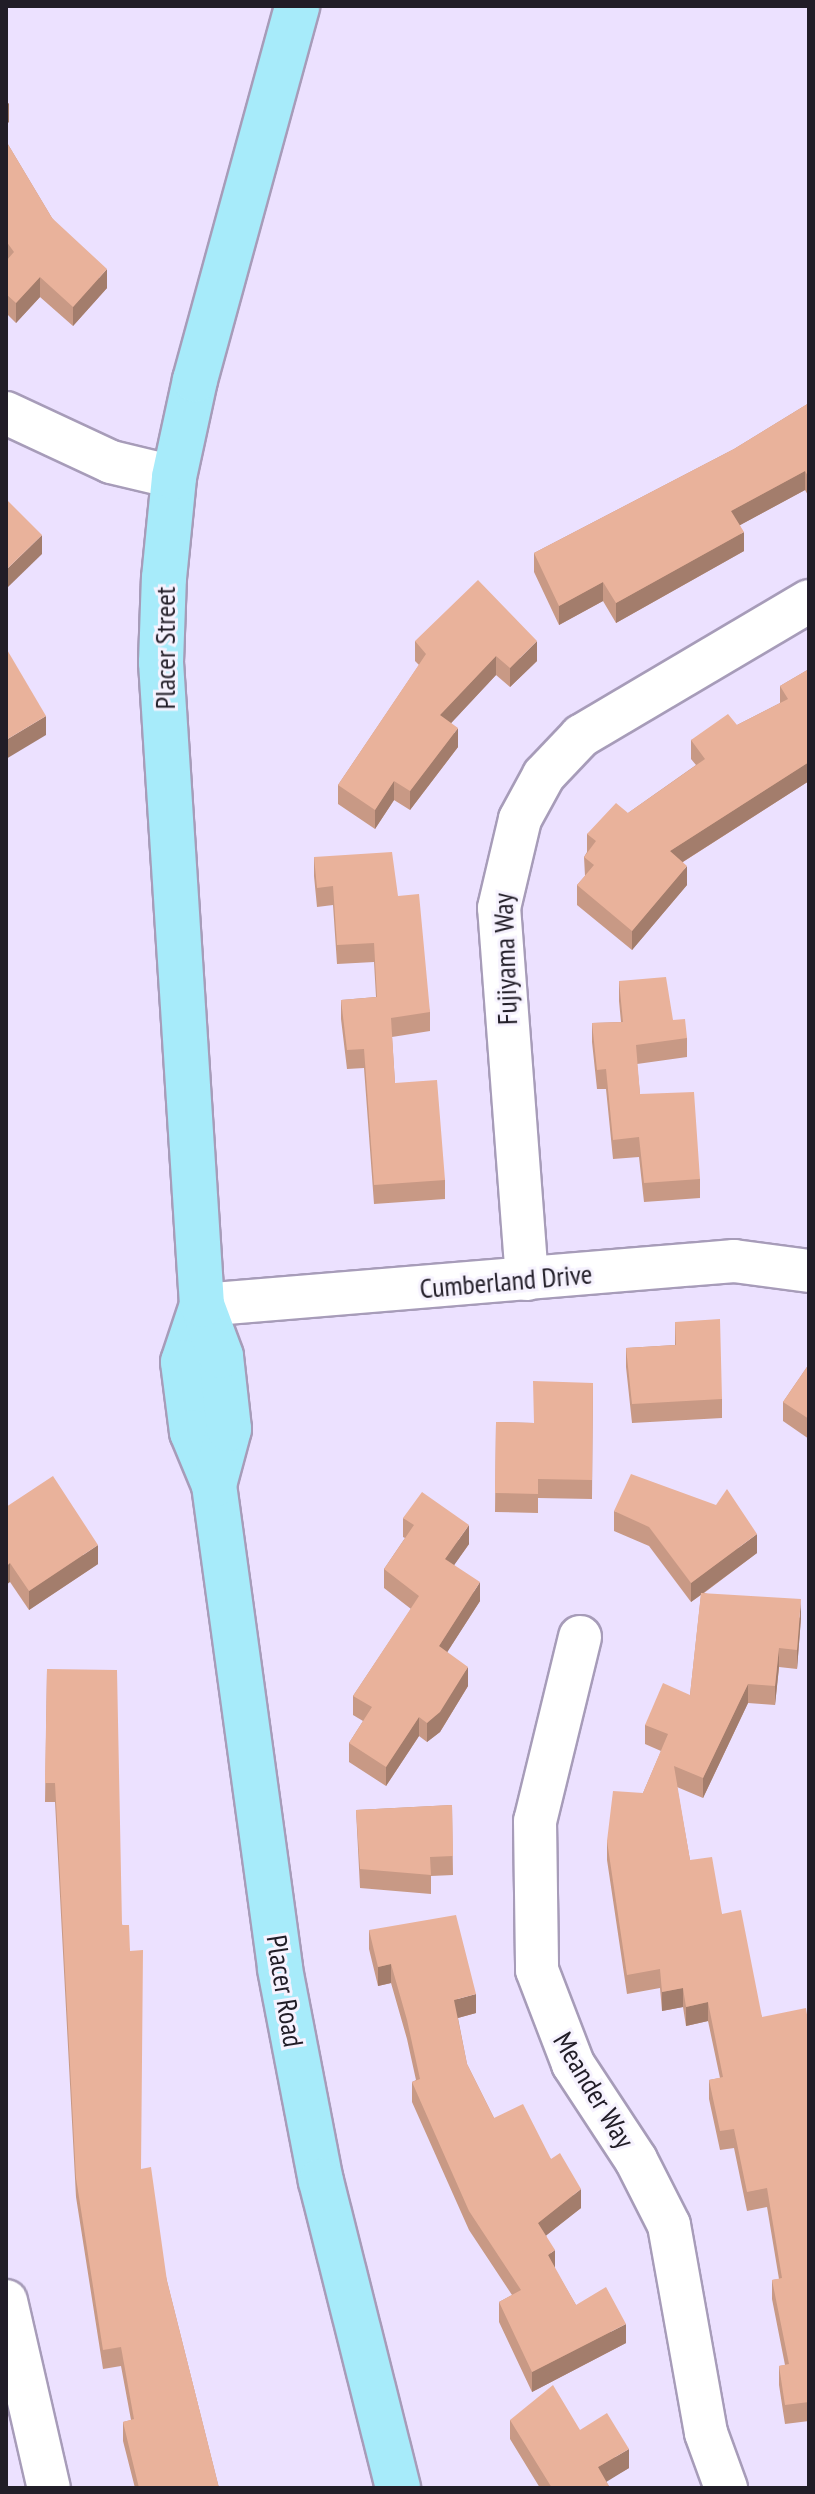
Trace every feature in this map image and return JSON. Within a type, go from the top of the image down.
[{"type":"main road","name":"Placer Street","points":[[202,1305],[161,662],[174,477],[297,6]]},
{"type":"main road","name":"Placer Road","points":[[202,1305],[183,1362],[192,1432],[214,1485],[298,2078],[398,2488]]},
{"type":"street","points":[[6,413],[111,462],[174,477]]},
{"type":"street","name":"Fujiyama Way","points":[[527,1279],[499,908],[520,819],[544,775],[581,736],[809,601]]},
{"type":"street","name":"Cumberland Drive","points":[[202,1305],[734,1261],[809,1271]]},
{"type":"street","name":"Meander Way","points":[[580,1637],[535,1821],[537,1970],[561,2041],[669,2225],[706,2433],[726,2488]]},
{"type":"street","points":[[6,2301],[49,2488]]},
{"type":"building","points":[[6,141],[52,218],[107,269],[73,307],[40,277],[16,303],[6,294],[6,261],[14,252],[6,241]]},
{"type":"building","points":[[809,403],[809,478],[805,471],[731,511],[744,532],[616,603],[603,582],[559,606],[534,553],[734,449]]},
{"type":"building","points":[[6,499],[42,535],[6,570]]},
{"type":"building","points":[[478,580],[537,641],[510,668],[496,656],[440,715],[458,728],[410,791],[394,781],[375,810],[338,785],[426,654],[415,641]]},
{"type":"building","points":[[6,648],[46,716],[6,740]]},
{"type":"building","points":[[809,669],[809,762],[670,851],[687,866],[632,931],[577,885],[594,865],[584,857],[596,841],[587,834],[616,803],[628,813],[705,759],[691,740],[728,714],[737,725],[788,699],[780,686]]},
{"type":"building","points":[[392,852],[398,896],[419,894],[430,1012],[391,1018],[395,1083],[437,1080],[445,1180],[374,1185],[364,1049],[347,1050],[341,1000],[377,997],[374,943],[337,945],[333,886],[317,888],[314,857]]},
{"type":"building","points":[[666,977],[673,1020],[685,1019],[687,1038],[636,1045],[640,1094],[694,1092],[700,1179],[644,1183],[639,1137],[613,1140],[606,1069],[597,1070],[592,1023],[623,1022],[619,981]]},
{"type":"building","points":[[720,1319],[722,1399],[632,1404],[626,1348],[676,1345],[675,1322]]},
{"type":"building","points":[[809,1364],[809,1419],[783,1402]]},
{"type":"building","points":[[533,1381],[593,1383],[592,1480],[538,1479],[538,1494],[495,1493],[496,1422],[534,1423]]},
{"type":"building","points":[[631,1474],[716,1505],[727,1489],[757,1534],[691,1583],[649,1527],[614,1511]]},
{"type":"building","points":[[53,1476],[98,1545],[29,1591],[10,1563],[6,1566],[6,1507]]},
{"type":"building","points":[[422,1492],[469,1525],[445,1559],[480,1582],[439,1646],[468,1667],[440,1712],[427,1723],[419,1717],[386,1767],[349,1743],[372,1707],[353,1696],[419,1596],[384,1569],[414,1525],[403,1518]]},
{"type":"building","points":[[701,1593],[801,1599],[797,1650],[779,1648],[775,1686],[748,1684],[703,1778],[674,1766],[690,1860],[712,1857],[722,1914],[741,1910],[762,2017],[806,2008],[809,2028],[809,2402],[785,2405],[779,2366],[789,2364],[772,2280],[782,2278],[767,2188],[747,2192],[734,2129],[720,2131],[709,2080],[723,2077],[708,2002],[686,2007],[683,1988],[662,1992],[660,1969],[627,1975],[607,1841],[613,1791],[643,1793],[668,1734],[645,1725],[663,1683],[690,1695]]},
{"type":"building","points":[[47,1669],[117,1670],[122,1925],[129,1925],[130,1951],[143,1950],[141,2169],[151,2167],[167,2281],[219,2488],[139,2488],[123,2422],[134,2419],[121,2347],[103,2350],[76,2178],[55,1783],[45,1783]]},
{"type":"building","points":[[452,1805],[453,1856],[430,1857],[431,1875],[360,1869],[356,1810]]},
{"type":"building","points":[[456,1915],[476,1994],[454,2000],[467,2064],[494,2118],[523,2104],[551,2159],[560,2153],[581,2189],[538,2223],[555,2250],[548,2255],[576,2305],[606,2287],[626,2324],[532,2372],[499,2302],[521,2290],[469,2211],[412,2082],[420,2079],[407,2020],[391,1964],[378,1967],[369,1930]]},
{"type":"building","points":[[553,2385],[580,2430],[607,2413],[629,2449],[598,2467],[610,2488],[552,2488],[510,2420]]}]
